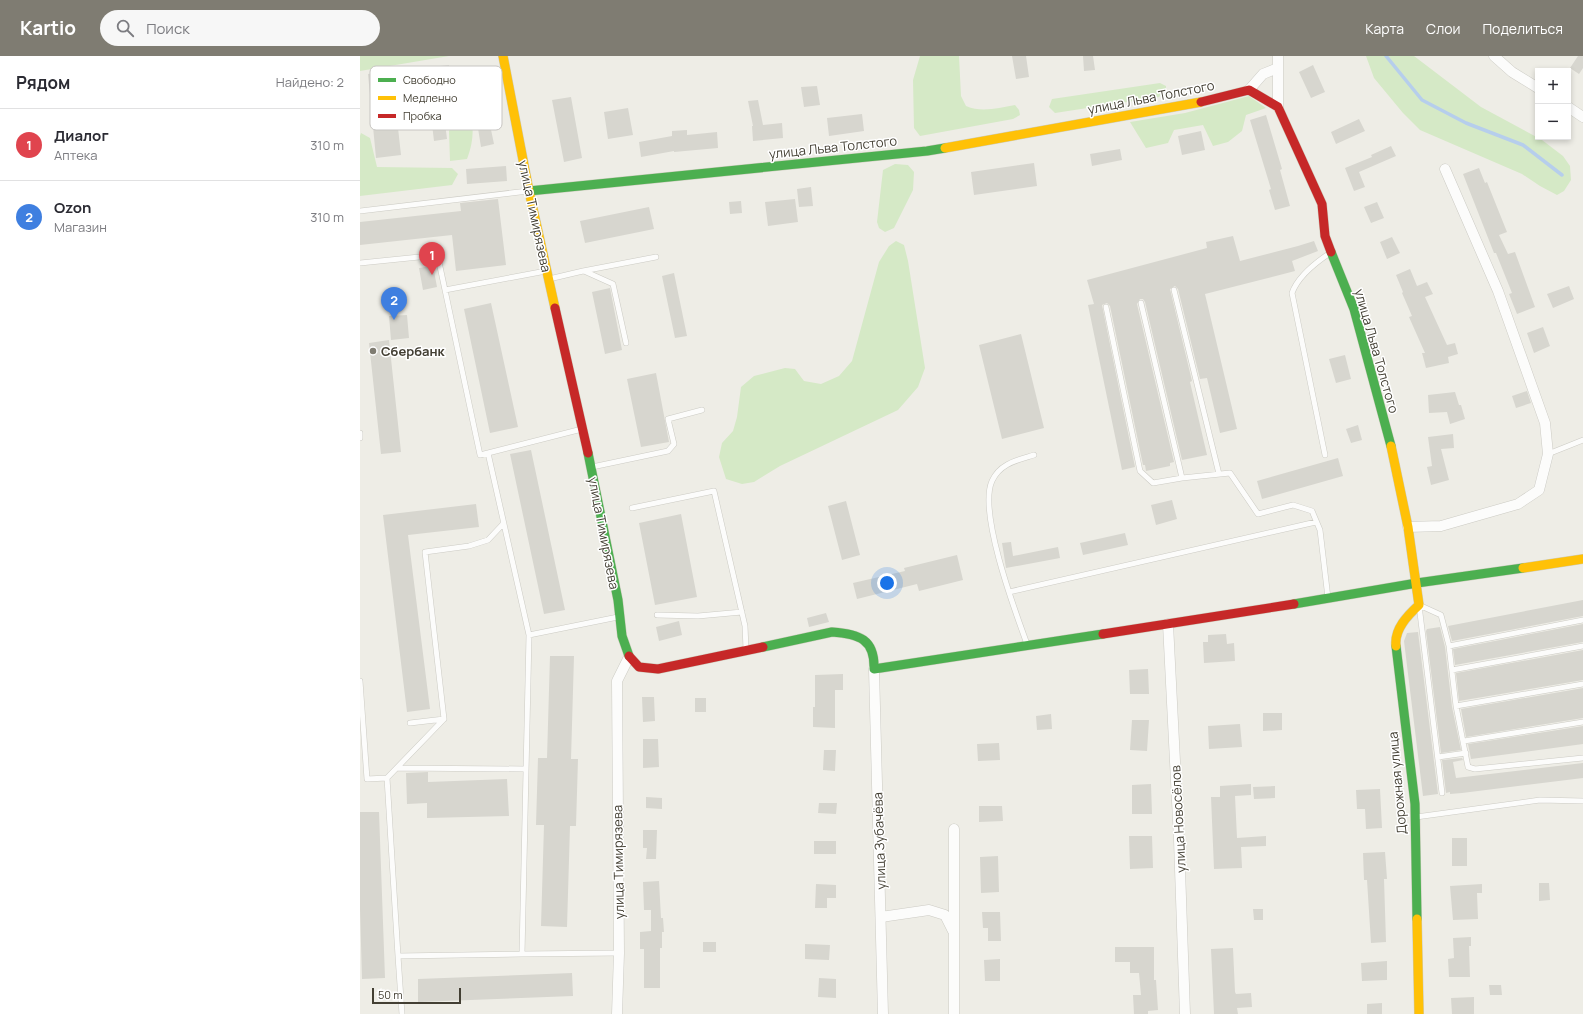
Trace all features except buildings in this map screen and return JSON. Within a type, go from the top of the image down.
[{"type":"street","name":"улица Тимирязева","points":[[503,56],[529,191],[591,467],[618,600],[619,616],[626,649],[630,658],[616,681],[619,953],[617,1014]]},
{"type":"street","points":[[1278,56],[1278,107]]},
{"type":"street","points":[[1494,56],[1512,72],[1535,86]]},
{"type":"street","points":[[1278,68],[1263,74],[1249,90],[1278,107]]},
{"type":"street","name":"улица Льва Толстого","points":[[529,191],[927,151],[1184,106],[1249,90]]},
{"type":"street","name":"улица Льва Толстого","points":[[1278,107],[1322,204],[1325,236],[1354,309],[1395,462],[1417,583]]},
{"type":"street","points":[[1571,109],[1583,117]]},
{"type":"street","points":[[1408,527],[1441,526],[1518,504],[1540,490],[1548,454],[1545,423],[1498,291],[1446,169]]},
{"type":"street","points":[[630,658],[640,667],[658,669],[832,632],[847,633],[864,640],[873,650],[874,669],[1027,644],[1328,599],[1417,583],[1583,559]]},
{"type":"street","points":[[1417,583],[1419,605]]},
{"type":"street","name":"Дорожная улица","points":[[1419,605],[1404,619],[1395,640],[1414,796],[1419,1014]]},
{"type":"street","name":"улица Новосёлов","points":[[1168,624],[1179,840],[1184,1014]]},
{"type":"street","name":"улица Зубачёва","points":[[874,669],[883,1014]]},
{"type":"street","points":[[954,829],[954,1014]]},
{"type":"street","points":[[881,917],[929,910],[944,915],[953,931]]},
{"type":"lane","points":[[360,211],[529,191]]},
{"type":"lane","points":[[1325,455],[1292,293],[1296,283],[1331,252]]},
{"type":"lane","points":[[360,263],[429,256],[439,262],[480,455],[582,429]]},
{"type":"lane","points":[[445,290],[583,271],[656,257]]},
{"type":"lane","points":[[583,271],[613,284],[626,343]]},
{"type":"lane","points":[[1174,290],[1219,474]]},
{"type":"lane","points":[[1141,303],[1182,478]]},
{"type":"lane","points":[[1106,307],[1140,471],[1153,483],[1182,478],[1230,473],[1258,514],[1292,506],[1312,511],[1320,530],[1328,599]]},
{"type":"lane","points":[[591,467],[668,451],[674,444],[668,419],[702,410]]},
{"type":"lane","points":[[360,433],[360,438]]},
{"type":"lane","points":[[1548,454],[1583,440]]},
{"type":"lane","points":[[488,453],[529,635],[522,954]]},
{"type":"lane","points":[[1027,644],[1004,579],[990,515],[990,488],[993,480],[1000,470],[1010,462],[1034,455]]},
{"type":"lane","points":[[632,508],[714,491],[745,626],[746,650]]},
{"type":"lane","points":[[1009,592],[1316,522]]},
{"type":"lane","points":[[444,719],[425,552],[469,546],[488,540],[503,524]]},
{"type":"lane","points":[[1419,605],[1441,615],[1449,646],[1456,706],[1468,767],[1475,770],[1583,758]]},
{"type":"lane","points":[[1419,605],[1442,793]]},
{"type":"lane","points":[[657,615],[698,616],[742,612]]},
{"type":"lane","points":[[529,635],[619,616]]},
{"type":"lane","points":[[1449,646],[1583,620]]},
{"type":"lane","points":[[1452,670],[1583,646]]},
{"type":"lane","points":[[360,680],[362,733],[367,778],[387,778],[444,719]]},
{"type":"lane","points":[[1456,706],[1583,684]]},
{"type":"lane","points":[[410,723],[444,719]]},
{"type":"lane","points":[[1464,741],[1583,722]]},
{"type":"lane","points":[[1438,757],[1466,753]]},
{"type":"lane","points":[[397,768],[525,769]]},
{"type":"lane","points":[[387,778],[402,1014]]},
{"type":"lane","points":[[1415,817],[1540,800],[1583,800]]},
{"type":"lane","points":[[398,956],[619,953]]},
{"type":"green space","points":[[360,56],[449,56],[390,66],[370,66],[370,69],[360,71]]},
{"type":"green space","points":[[920,56],[959,56],[961,96],[966,106],[984,110],[1015,105],[1019,110],[1020,115],[1013,119],[920,136],[914,128],[913,80]]},
{"type":"green space","points":[[1366,56],[1414,56],[1481,107],[1535,136],[1535,140],[1542,140],[1563,156],[1570,166],[1571,180],[1564,191],[1557,195],[1522,174],[1420,130],[1403,113],[1374,78]]},
{"type":"green space","points":[[1160,83],[1166,86],[1166,90],[1159,97],[1055,113],[1049,107],[1052,99]]},
{"type":"green space","points":[[1249,96],[1266,108],[1246,115],[1242,131],[1228,142],[1213,146],[1203,125],[1174,130],[1168,143],[1146,148],[1130,122],[1185,113]]},
{"type":"green space","points":[[473,130],[470,151],[467,159],[450,161],[449,131]]},
{"type":"green space","points":[[361,133],[370,138],[377,167],[452,168],[458,174],[452,185],[360,196]]},
{"type":"green space","points":[[895,164],[908,165],[914,172],[913,190],[894,228],[885,232],[879,228],[877,222],[883,170]]},
{"type":"green space","points":[[896,241],[904,245],[908,261],[925,368],[918,387],[898,410],[780,466],[754,482],[742,484],[726,479],[719,457],[722,443],[733,431],[737,417],[741,387],[754,376],[785,368],[795,369],[804,381],[821,384],[839,376],[852,361],[879,262],[889,246]]},
{"type":"waterway","points":[[1386,56],[1422,100],[1466,123],[1523,145],[1562,175]]},
{"type":"traffic: fast","points":[[529,191],[945,148]]},
{"type":"traffic: fast","points":[[1331,252],[1354,309],[1391,446]]},
{"type":"traffic: fast","points":[[588,453],[618,600],[622,636],[629,656]]},
{"type":"traffic: fast","points":[[1294,604],[1417,583],[1523,568]]},
{"type":"traffic: fast","points":[[763,647],[832,632],[850,634],[864,640],[868,645],[872,651],[874,669],[1103,634]]},
{"type":"traffic: fast","points":[[1396,646],[1415,804],[1417,919]]},
{"type":"traffic: slow","points":[[503,56],[529,191],[555,308]]},
{"type":"traffic: slow","points":[[945,148],[1201,102]]},
{"type":"traffic: slow","points":[[1391,446],[1408,527],[1419,605],[1410,613],[1399,628],[1396,646]]},
{"type":"traffic: slow","points":[[1523,568],[1583,559]]},
{"type":"traffic: slow","points":[[1417,919],[1419,1014]]},
{"type":"traffic: jam","points":[[1201,102],[1249,90],[1278,107],[1322,204],[1325,236],[1331,252]]},
{"type":"traffic: jam","points":[[555,308],[588,453]]},
{"type":"traffic: jam","points":[[1103,634],[1294,604]]},
{"type":"traffic: jam","points":[[629,656],[639,667],[658,669],[763,647]]},
{"type":"place","name":"Диалог","points":[[432,275]]},
{"type":"place","name":"Ozon","points":[[394,320]]},
{"type":"place","name":"Сбербанк","points":[[373,351]]}]
